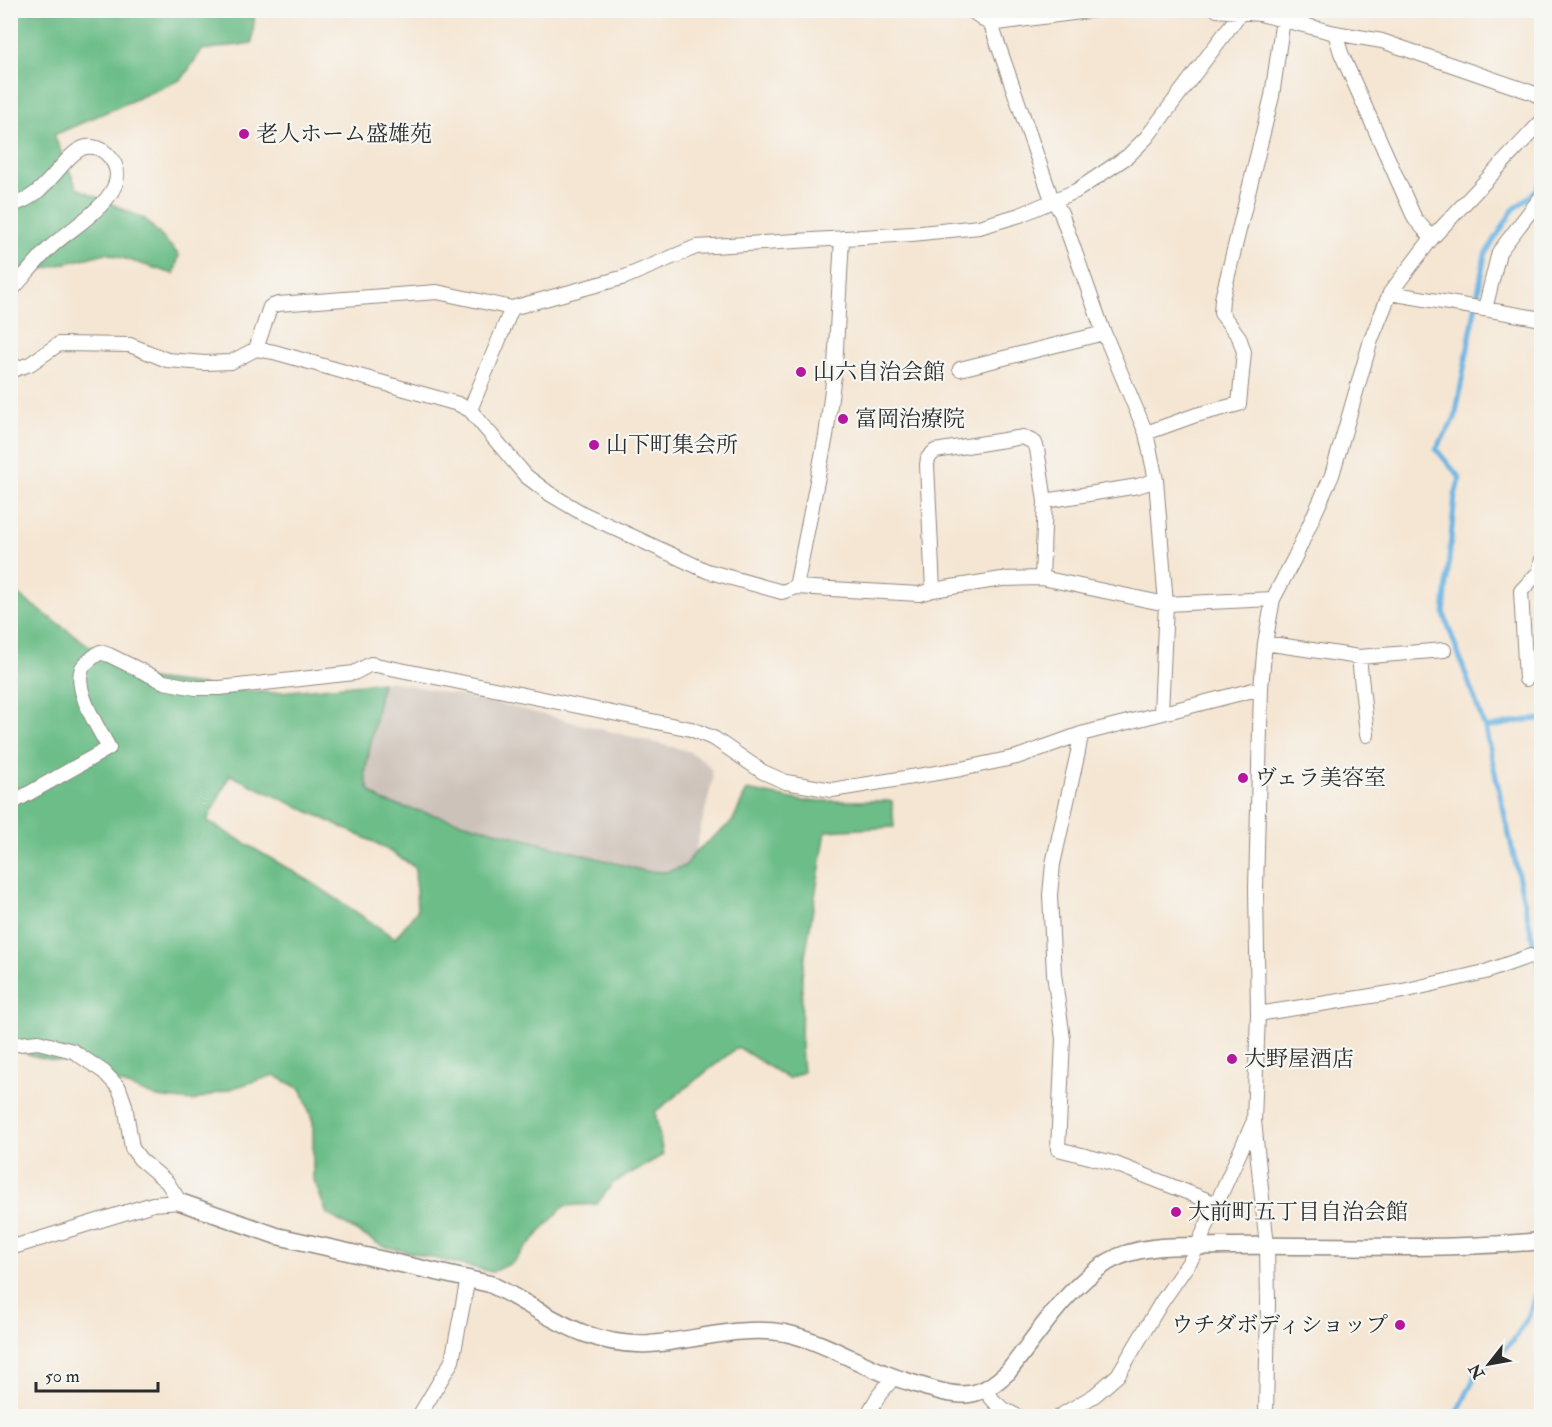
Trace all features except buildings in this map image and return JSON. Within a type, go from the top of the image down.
[{"type":"street","points":[[971,10],[988,17],[1095,10]]},
{"type":"street","points":[[1217,10],[1242,11],[1335,33],[1382,41],[1542,98]]},
{"type":"street","points":[[256,349],[270,307],[278,304],[437,292],[512,308],[625,277],[696,247],[980,227],[1020,215],[1076,191],[1128,156],[1242,11]]},
{"type":"street","points":[[988,17],[1050,194],[1061,213],[1104,333],[1146,433],[1156,480],[1166,604],[1161,713]]},
{"type":"street","points":[[1146,433],[1196,415],[1239,404],[1244,352],[1239,338],[1221,312],[1222,299],[1272,96],[1283,19]]},
{"type":"street","points":[[1335,33],[1341,53],[1415,219],[1432,238]]},
{"type":"street","points":[[1266,1416],[1267,1246],[1254,1121],[1258,1014],[1256,888],[1261,688],[1265,643],[1273,599],[1296,557],[1332,475],[1371,340],[1390,293],[1432,238],[1542,121]]},
{"type":"street","points":[[10,205],[19,204],[40,191],[76,152],[84,147],[94,147],[105,151],[113,160],[117,170],[114,190],[102,205],[52,245],[10,292]]},
{"type":"street","points":[[1485,309],[1498,252],[1542,196]]},
{"type":"street","points":[[796,587],[826,436],[835,367],[842,238]]},
{"type":"street","points":[[1390,293],[1542,318]]},
{"type":"street","points":[[470,410],[512,308]]},
{"type":"street","points":[[960,369],[1104,333]]},
{"type":"street","points":[[10,371],[30,363],[59,344],[130,345],[167,360],[205,363],[231,362],[256,349],[274,352],[458,404],[470,410],[526,476],[582,513],[707,571],[782,592],[796,587],[919,594],[1002,579],[1042,578],[1166,604],[1273,599]]},
{"type":"street","points":[[933,590],[927,465],[931,454],[1023,437],[1035,443],[1045,501],[1042,578]]},
{"type":"street","points":[[1045,501],[1138,486],[1156,480]]},
{"type":"street","points":[[1526,679],[1521,591],[1541,568]]},
{"type":"street","points":[[1265,643],[1359,657],[1444,650]]},
{"type":"street","points":[[10,804],[109,748],[82,693],[80,677],[83,666],[100,652],[164,682],[196,688],[220,688],[354,673],[371,664],[691,729],[715,739],[763,772],[786,782],[832,790],[961,769],[1017,757],[1080,734],[1261,688]]},
{"type":"street","points":[[1359,657],[1367,735]]},
{"type":"street","points":[[1080,734],[1053,864],[1050,895],[1054,974],[1063,1039],[1058,1149],[1113,1163],[1217,1204]]},
{"type":"street","points":[[1258,1014],[1403,991],[1485,972],[1530,956]]},
{"type":"street","points":[[10,1045],[38,1042],[73,1051],[104,1072],[120,1088],[132,1148],[140,1159],[167,1182],[180,1202]]},
{"type":"street","points":[[1060,1416],[1095,1395],[1118,1375],[1161,1303],[1186,1268],[1254,1121]]},
{"type":"street","points":[[10,1248],[69,1231],[122,1212],[153,1204],[180,1202],[277,1236],[490,1284],[515,1296],[560,1324],[594,1337],[649,1344],[748,1332],[784,1333],[818,1344],[894,1377],[955,1394],[970,1394],[994,1384],[1008,1372],[1078,1284],[1109,1261],[1129,1253],[1196,1247],[1495,1245],[1542,1241]]},
{"type":"street","points":[[419,1416],[452,1361],[468,1278]]},
{"type":"street","points":[[867,1416],[879,1395],[894,1377]]},
{"type":"street","points":[[985,1389],[1000,1408],[1017,1416]]},
{"type":"shaded area","points":[[390,681],[517,708],[688,751],[703,760],[711,769],[713,778],[695,852],[685,866],[665,872],[645,871],[383,801],[369,790],[365,774],[382,682]]},
{"type":"green space","points":[[11,11],[255,11],[252,43],[202,50],[182,79],[54,135],[77,188],[145,219],[179,255],[174,274],[106,253],[27,273],[11,288]]},
{"type":"green space","points":[[10,589],[133,677],[270,693],[382,682],[365,774],[369,790],[382,801],[645,871],[665,872],[685,866],[695,852],[732,822],[747,790],[803,801],[892,801],[894,827],[826,831],[802,975],[803,1072],[788,1079],[738,1047],[655,1112],[663,1155],[613,1183],[597,1204],[564,1206],[512,1263],[492,1272],[382,1246],[327,1214],[313,1177],[313,1122],[302,1090],[274,1075],[193,1101],[156,1097],[69,1063],[34,1056],[11,1048]],"holes":[[[230,775],[378,844],[415,867],[417,911],[395,938],[311,882],[207,821]]]},
{"type":"waterway","points":[[1542,179],[1536,191],[1513,210],[1485,255],[1455,418],[1436,449],[1460,478],[1455,495],[1444,614],[1485,728],[1542,981]]},
{"type":"waterway","points":[[1485,728],[1542,719]]},
{"type":"waterway","points":[[1456,1416],[1475,1376],[1513,1341],[1528,1317],[1540,1284],[1542,1259]]},
{"type":"place","name":"老人ホーム盛雄苑","points":[[244,134]]},
{"type":"place","name":"山六自治会館","points":[[801,372]]},
{"type":"place","name":"富岡治療院","points":[[843,419]]},
{"type":"place","name":"山下町集会所","points":[[594,445]]},
{"type":"place","name":"ヴェラ美容室","points":[[1243,778]]},
{"type":"place","name":"大野屋酒店","points":[[1232,1059]]},
{"type":"place","name":"大前町五丁目自治会館","points":[[1176,1212]]},
{"type":"place","name":"ウチダボディショップ","points":[[1400,1325]]}]
